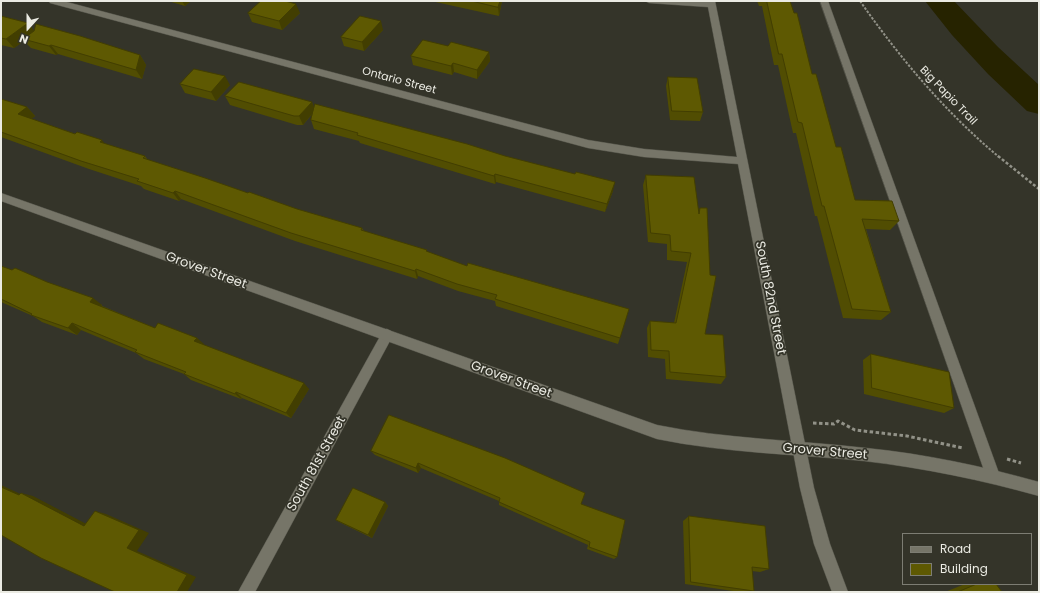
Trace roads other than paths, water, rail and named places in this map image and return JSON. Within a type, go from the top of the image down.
[{"type":"street","name":"Ontario Street","points":[[53,1],[588,144],[644,153],[743,161]]},
{"type":"street","points":[[649,1],[712,3]]},
{"type":"street","points":[[824,1],[993,476]]},
{"type":"street","name":"South 82nd Street","points":[[712,3],[807,488],[822,544],[840,592]]},
{"type":"street","name":"Grover Street","points":[[1,197],[657,432],[708,442],[841,452],[942,465],[993,476],[1039,489]]},
{"type":"street","name":"South 81st Street","points":[[246,592],[387,335]]},
{"type":"waterway","points":[[939,1],[987,54],[1039,103]]}]
